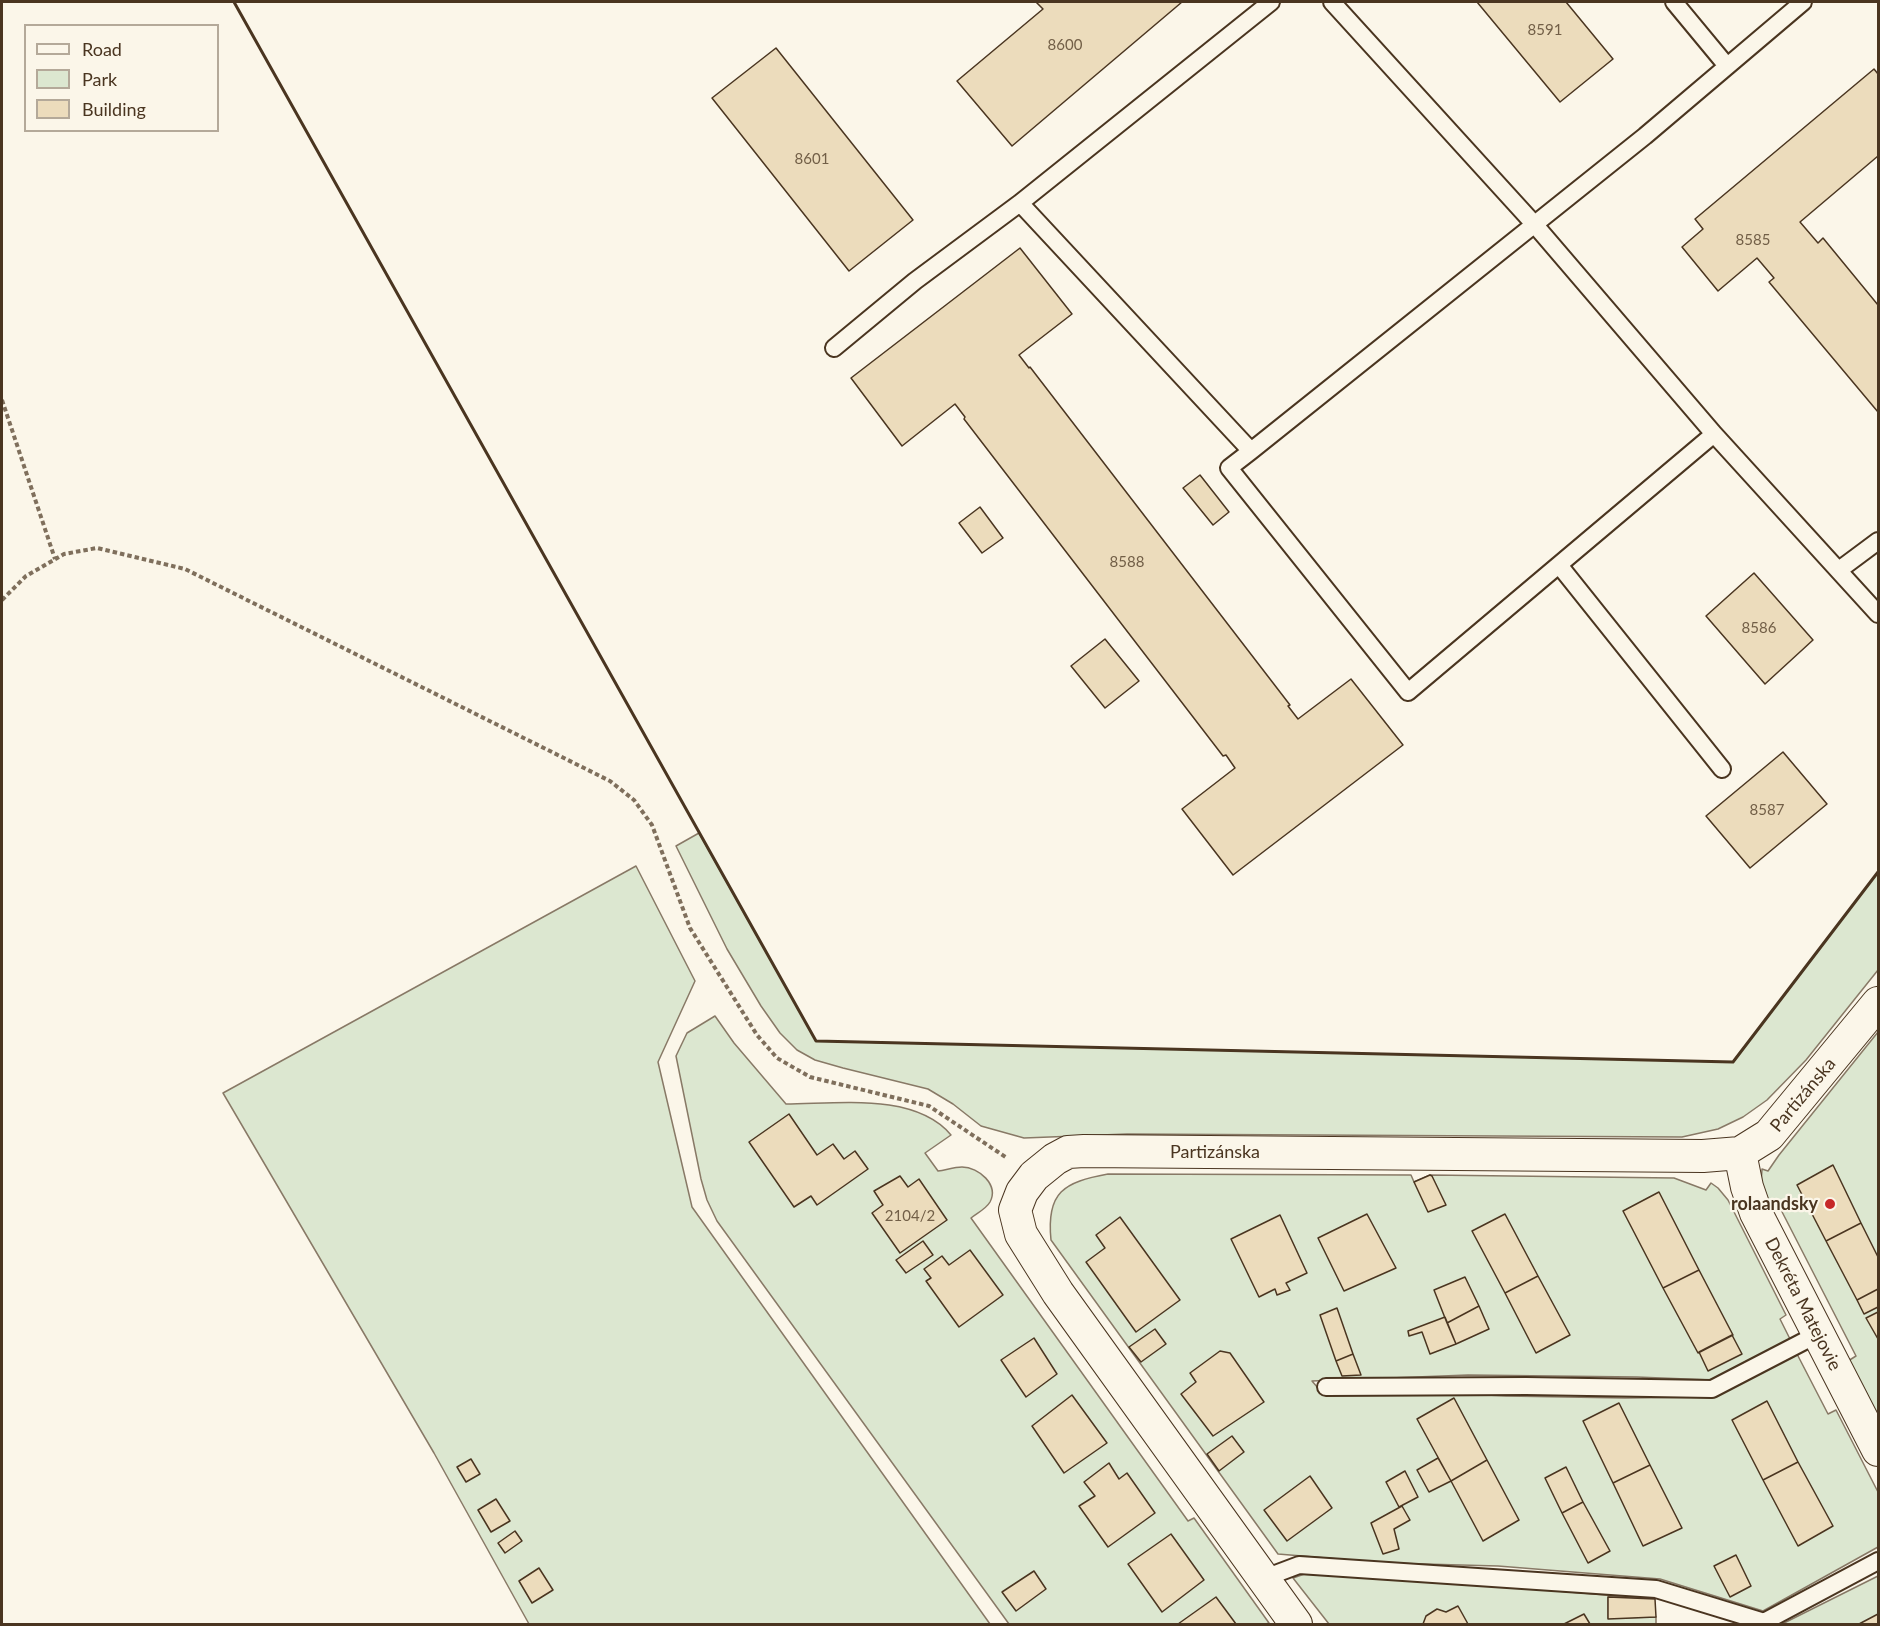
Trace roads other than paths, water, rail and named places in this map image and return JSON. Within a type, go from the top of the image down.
[{"type":"street","name":"Partizánska","points":[[1296,1624],[1058,1293],[1021,1234],[1016,1210],[1022,1192],[1034,1176],[1068,1152],[1084,1151],[1691,1156],[1740,1153],[1769,1136],[1878,1003]]},
{"type":"street","name":"Dekréta Matejovie","points":[[1740,1153],[1747,1187],[1756,1213],[1878,1450]]},
{"type":"lane","points":[[834,348],[915,281],[1020,203],[1270,2]]},
{"type":"lane","points":[[1332,2],[1534,225],[1714,434],[1878,614]]},
{"type":"lane","points":[[1674,2],[1727,66]]},
{"type":"lane","points":[[1714,434],[1408,692],[1229,468],[1645,136],[1803,2]]},
{"type":"lane","points":[[1020,203],[1251,451]]},
{"type":"lane","points":[[1839,570],[1878,541]]},
{"type":"lane","points":[[1558,565],[1722,769]]},
{"type":"lane","points":[[1326,1387],[1515,1386],[1712,1389],[1818,1334]]},
{"type":"lane","points":[[1262,1579],[1299,1565],[1656,1589],[1762,1623],[1878,1561]]},
{"type":"place","name":"rolaandsky","points":[[1830,1204]]}]
